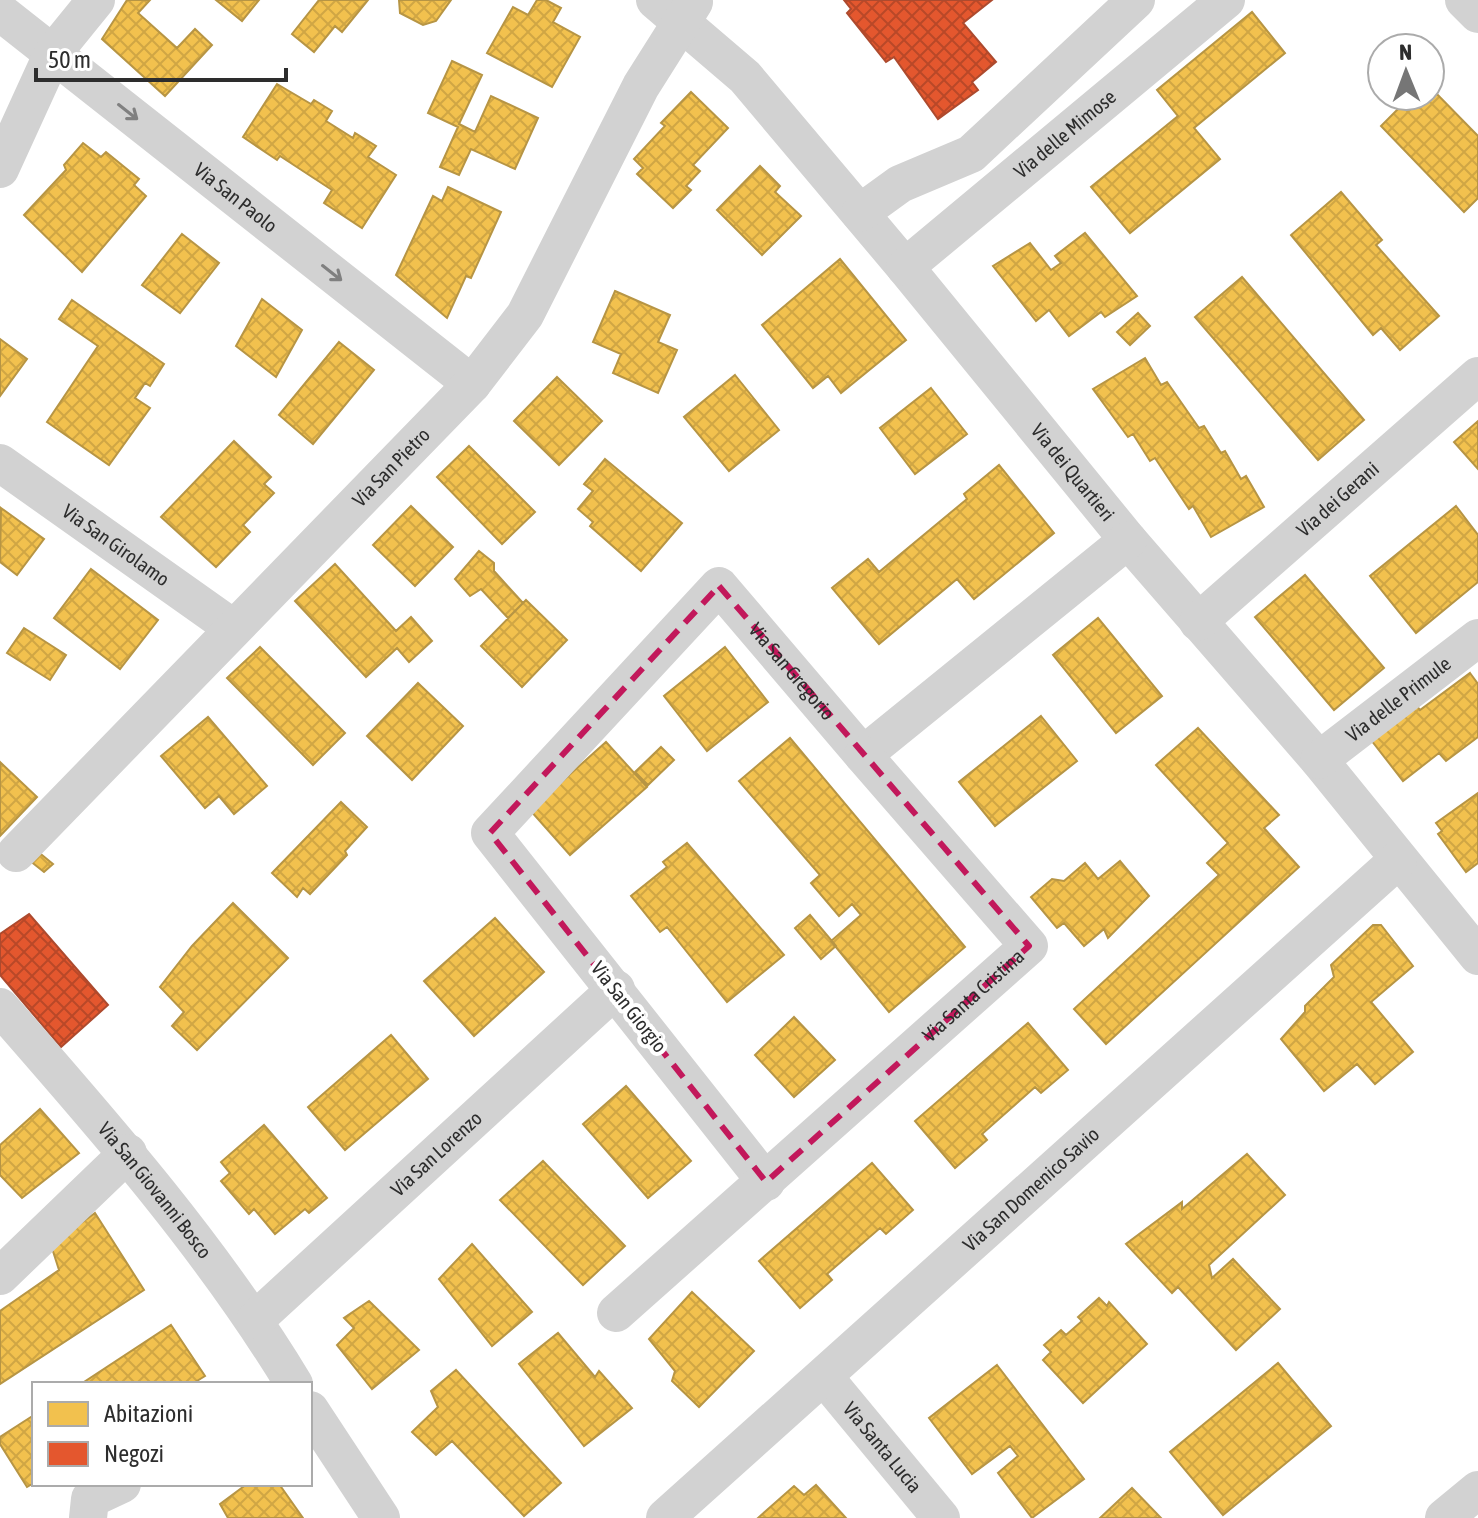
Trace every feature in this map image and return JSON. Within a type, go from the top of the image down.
[{"type":"street","points":[[0,169],[53,53],[96,0]]},
{"type":"street","points":[[860,213],[900,184],[971,154],[1136,0]]},
{"type":"street","name":"Via delle Mimose","points":[[905,267],[1226,0]]},
{"type":"street","points":[[1464,0],[1478,14]]},
{"type":"street","name":"Via dei Quartieri","points":[[677,7],[745,77],[1128,540],[1319,760],[1398,860],[1475,945]]},
{"type":"street","name":"Via San Pietro","points":[[16,853],[472,384],[525,315],[641,86],[677,7]]},
{"type":"street","name":"Via San Paolo","points":[[0,12],[472,384]]},
{"type":"street","name":"Via dei Gerani","points":[[1198,622],[1478,376]]},
{"type":"street","name":"Via San Girolamo","points":[[0,463],[233,628]]},
{"type":"street","points":[[863,755],[1128,540]]},
{"type":"street","name":"Via San Gregorio","points":[[490,833],[719,586],[863,755]]},
{"type":"street","name":"Via delle Primule","points":[[1319,760],[1478,638]]},
{"type":"street","name":"Via Santa Cristina","points":[[766,1182],[1029,946],[863,755]]},
{"type":"street","name":"Via San Giorgio","points":[[490,833],[766,1182]]},
{"type":"street","name":"Via San Domenico Savio","points":[[665,1518],[825,1378],[1398,860]]},
{"type":"street","name":"Via San Lorenzo","points":[[255,1320],[616,989]]},
{"type":"street","name":"Via San Giovanni Bosco","points":[[0,1007],[128,1153],[255,1320],[293,1382]]},
{"type":"street","points":[[0,1276],[128,1153]]},
{"type":"street","points":[[616,1313],[766,1182]]},
{"type":"street","name":"Via Santa Lucia","points":[[825,1378],[941,1518]]},
{"type":"street","points":[[312,1413],[381,1518]]},
{"type":"street","points":[[88,1518],[90,1499],[118,1486]]},
{"type":"street","points":[[1444,1518],[1478,1490]]},
{"type":"highlighted area","points":[[719,586],[1029,946],[766,1182],[490,833]]},
{"type":"building: Abitazioni","points":[[127,0],[150,0],[138,13],[177,48],[195,29],[212,45],[165,96],[102,39]]},
{"type":"building: Abitazioni","points":[[216,0],[259,0],[242,21]]},
{"type":"building: Abitazioni","points":[[319,0],[368,0],[342,32],[335,26],[314,52],[292,34]]},
{"type":"building: Abitazioni","points":[[399,0],[451,0],[436,21],[423,25],[400,13]]},
{"type":"building: Abitazioni","points":[[537,0],[546,0],[561,8],[553,22],[580,37],[552,87],[487,53],[513,7],[528,15]]},
{"type":"building: Abitazioni","points":[[1252,12],[1285,53],[1194,128],[1220,159],[1130,233],[1091,187],[1178,116],[1157,90]]},
{"type":"building: Abitazioni","points":[[452,61],[482,75],[459,124],[475,132],[491,96],[538,118],[515,169],[471,149],[459,175],[440,167],[458,127],[428,113]]},
{"type":"building: Abitazioni","points":[[277,84],[311,104],[314,100],[332,111],[326,121],[353,138],[355,133],[376,146],[368,157],[396,175],[362,228],[324,203],[332,190],[280,156],[277,160],[243,137]]},
{"type":"building: Abitazioni","points":[[691,92],[728,128],[693,165],[700,171],[686,186],[691,190],[673,208],[637,174],[643,168],[634,159],[665,126],[661,123]]},
{"type":"building: Abitazioni","points":[[1446,103],[1478,136],[1478,198],[1464,212],[1381,126],[1395,112],[1446,112]]},
{"type":"building: Abitazioni","points":[[83,143],[101,157],[106,152],[139,179],[134,185],[146,196],[82,272],[24,215],[66,170],[64,165]]},
{"type":"building: Abitazioni","points":[[760,166],[780,186],[775,192],[801,216],[762,255],[717,210]]},
{"type":"building: Abitazioni","points":[[448,187],[501,212],[471,278],[466,276],[447,318],[396,275],[433,196],[442,201]]},
{"type":"building: Abitazioni","points":[[1341,192],[1382,240],[1376,245],[1439,316],[1400,350],[1381,328],[1373,335],[1291,235]]},
{"type":"building: Abitazioni","points":[[1085,233],[1137,296],[1105,317],[1101,312],[1069,336],[1049,310],[1036,321],[993,266],[1030,243],[1051,270],[1061,263],[1055,256]]},
{"type":"building: Abitazioni","points":[[182,234],[219,263],[180,313],[142,285]]},
{"type":"building: Abitazioni","points":[[840,259],[906,340],[841,393],[828,376],[813,388],[762,325]]},
{"type":"building: Abitazioni","points":[[1242,277],[1364,420],[1318,460],[1195,317]]},
{"type":"building: Abitazioni","points":[[615,291],[670,315],[658,342],[677,350],[658,393],[613,373],[621,354],[593,342]]},
{"type":"building: Abitazioni","points":[[262,299],[302,330],[276,377],[236,346]]},
{"type":"building: Abitazioni","points":[[72,300],[164,364],[150,386],[145,383],[135,398],[150,408],[109,465],[47,422],[98,346],[59,319]]},
{"type":"building: Abitazioni","points":[[1138,313],[1150,326],[1130,345],[1117,332]]},
{"type":"building: Abitazioni","points":[[0,339],[27,359],[0,396]]},
{"type":"building: Abitazioni","points":[[339,342],[374,370],[313,444],[279,415]]},
{"type":"building: Abitazioni","points":[[1145,358],[1161,385],[1167,382],[1199,428],[1204,426],[1221,453],[1225,451],[1241,479],[1246,476],[1264,507],[1211,537],[1193,506],[1189,509],[1155,458],[1150,461],[1133,434],[1128,437],[1093,389]]},
{"type":"building: Abitazioni","points":[[735,375],[779,430],[729,471],[684,417]]},
{"type":"building: Abitazioni","points":[[557,377],[602,421],[559,465],[514,421]]},
{"type":"building: Abitazioni","points":[[931,388],[967,434],[915,474],[880,428]]},
{"type":"building: Abitazioni","points":[[1478,421],[1478,469],[1454,442]]},
{"type":"building: Abitazioni","points":[[234,441],[271,477],[264,484],[274,493],[243,525],[250,532],[216,567],[161,517]]},
{"type":"building: Abitazioni","points":[[469,446],[535,512],[502,544],[437,477]]},
{"type":"building: Abitazioni","points":[[605,459],[682,523],[641,571],[590,526],[593,522],[578,509],[593,491],[584,484]]},
{"type":"building: Abitazioni","points":[[999,465],[1054,533],[974,599],[957,579],[879,644],[832,588],[868,559],[879,572],[967,499],[964,494]]},
{"type":"building: Abitazioni","points":[[411,506],[453,547],[415,586],[373,545]]},
{"type":"building: Abitazioni","points":[[1456,506],[1478,535],[1478,582],[1416,633],[1370,576]]},
{"type":"building: Abitazioni","points":[[1,508],[44,539],[17,575],[0,562]]},
{"type":"building: Abitazioni","points":[[479,551],[494,563],[494,571],[523,603],[508,618],[481,589],[470,596],[455,579]]},
{"type":"building: Abitazioni","points":[[335,564],[396,631],[411,617],[432,641],[409,662],[397,648],[366,677],[295,601]]},
{"type":"building: Abitazioni","points":[[91,569],[158,620],[120,669],[54,618]]},
{"type":"building: Abitazioni","points":[[1305,575],[1384,668],[1334,710],[1255,617]]},
{"type":"building: Abitazioni","points":[[526,600],[567,640],[522,687],[481,646]]},
{"type":"building: Abitazioni","points":[[1098,618],[1162,696],[1116,733],[1053,655]]},
{"type":"building: Abitazioni","points":[[24,628],[66,655],[50,680],[7,653]]},
{"type":"building: Abitazioni","points":[[260,647],[345,733],[313,765],[227,678]]},
{"type":"building: Abitazioni","points":[[725,647],[768,702],[707,751],[664,696]]},
{"type":"building: Abitazioni","points":[[1470,673],[1478,684],[1478,737],[1446,761],[1439,753],[1403,781],[1368,736],[1408,694],[1420,710]]},
{"type":"building: Abitazioni","points":[[418,683],[463,726],[412,780],[367,736]]},
{"type":"building: Abitazioni","points":[[1041,716],[1077,761],[995,826],[959,782]]},
{"type":"building: Abitazioni","points":[[208,717],[267,786],[234,814],[219,796],[205,808],[161,756]]},
{"type":"building: Abitazioni","points":[[1198,728],[1279,815],[1264,828],[1299,867],[1106,1044],[1074,1009],[1219,875],[1207,863],[1228,843],[1156,765]]},
{"type":"building: Abitazioni","points":[[790,738],[965,947],[889,1012],[831,941],[861,915],[852,904],[839,916],[811,883],[820,875],[739,781]]},
{"type":"building: Abitazioni","points":[[606,742],[647,787],[570,855],[530,810]]},
{"type":"building: Abitazioni","points":[[661,747],[674,760],[648,785],[635,772]]},
{"type":"building: Abitazioni","points":[[0,762],[37,797],[0,836]]},
{"type":"building: Abitazioni","points":[[1478,793],[1478,863],[1466,872],[1438,834],[1442,831],[1436,823]]},
{"type":"building: Abitazioni","points":[[341,802],[367,827],[345,851],[347,855],[310,894],[303,888],[297,897],[272,873]]},
{"type":"building: Abitazioni","points":[[687,843],[784,955],[727,1002],[667,927],[660,932],[631,896],[667,867],[663,862]]},
{"type":"building: Abitazioni","points":[[31,846],[53,864],[44,872],[24,856]]},
{"type":"building: Abitazioni","points":[[1120,861],[1149,896],[1108,938],[1104,929],[1084,946],[1064,923],[1057,928],[1031,897],[1052,879],[1064,881],[1085,863],[1098,879]]},
{"type":"building: Abitazioni","points":[[233,903],[288,958],[197,1050],[172,1026],[184,1012],[160,987],[192,946]]},
{"type":"building: Abitazioni","points":[[810,915],[836,946],[821,959],[795,928]]},
{"type":"building: Abitazioni","points":[[495,918],[544,972],[474,1036],[424,981]]},
{"type":"building: Abitazioni","points":[[1373,925],[1381,925],[1413,966],[1371,1002],[1413,1052],[1375,1084],[1357,1064],[1324,1091],[1281,1039],[1305,1012],[1305,1006],[1334,977],[1331,965]]},
{"type":"building: Abitazioni","points":[[794,1017],[835,1060],[794,1097],[755,1055]]},
{"type":"building: Abitazioni","points":[[1028,1023],[1068,1070],[1041,1093],[1035,1087],[982,1134],[987,1140],[955,1168],[915,1121]]},
{"type":"building: Abitazioni","points":[[391,1035],[428,1079],[345,1150],[308,1107]]},
{"type":"building: Abitazioni","points":[[626,1086],[691,1161],[648,1198],[583,1124]]},
{"type":"building: Abitazioni","points":[[40,1109],[79,1153],[22,1198],[0,1175],[0,1145]]},
{"type":"building: Abitazioni","points":[[264,1125],[327,1198],[309,1213],[305,1209],[275,1234],[254,1209],[249,1214],[221,1181],[230,1173],[221,1162]]},
{"type":"building: Abitazioni","points":[[1247,1154],[1285,1195],[1209,1265],[1212,1278],[1233,1259],[1280,1309],[1236,1350],[1178,1287],[1172,1293],[1126,1244],[1182,1202],[1182,1209]]},
{"type":"building: Abitazioni","points":[[543,1161],[625,1246],[583,1285],[500,1200]]},
{"type":"building: Abitazioni","points":[[872,1163],[913,1210],[886,1234],[880,1228],[827,1274],[832,1280],[800,1308],[759,1261]]},
{"type":"building: Abitazioni","points":[[95,1213],[144,1290],[0,1384],[0,1311],[59,1270],[51,1245]]},
{"type":"building: Abitazioni","points":[[472,1244],[532,1312],[492,1346],[439,1279]]},
{"type":"building: Abitazioni","points":[[692,1292],[754,1351],[699,1407],[672,1381],[675,1371],[649,1339]]},
{"type":"building: Abitazioni","points":[[1099,1298],[1107,1306],[1109,1302],[1147,1344],[1083,1403],[1043,1360],[1051,1352],[1044,1345],[1061,1330],[1066,1335],[1082,1321],[1078,1317]]},
{"type":"building: Abitazioni","points":[[369,1301],[419,1350],[372,1389],[337,1345],[354,1328],[344,1318]]},
{"type":"building: Abitazioni","points":[[171,1325],[205,1376],[195,1382],[84,1382]]},
{"type":"building: Abitazioni","points":[[558,1333],[595,1377],[599,1371],[632,1408],[584,1446],[519,1364]]},
{"type":"building: Abitazioni","points":[[1278,1363],[1331,1426],[1223,1515],[1170,1452]]},
{"type":"building: Abitazioni","points":[[997,1365],[1084,1479],[1032,1518],[998,1473],[1018,1456],[1010,1446],[972,1474],[929,1418]]},
{"type":"building: Abitazioni","points":[[456,1370],[561,1483],[524,1516],[452,1441],[436,1455],[412,1432],[438,1407],[431,1391]]},
{"type":"building: Abitazioni","points":[[32,1416],[32,1484],[27,1487],[0,1444],[0,1437]]},
{"type":"building: Abitazioni","points":[[816,1485],[846,1518],[758,1518],[794,1486],[804,1495]]},
{"type":"building: Abitazioni","points":[[244,1486],[280,1486],[303,1518],[228,1518],[220,1504]]},
{"type":"building: Abitazioni","points":[[1132,1488],[1161,1518],[1100,1518]]},
{"type":"building: Negozi","points":[[844,0],[992,0],[963,23],[996,62],[972,82],[978,90],[938,119],[894,57],[886,62],[847,13],[851,9]]},
{"type":"building: Negozi","points":[[29,914],[108,1005],[61,1047],[0,975],[0,934]]}]
